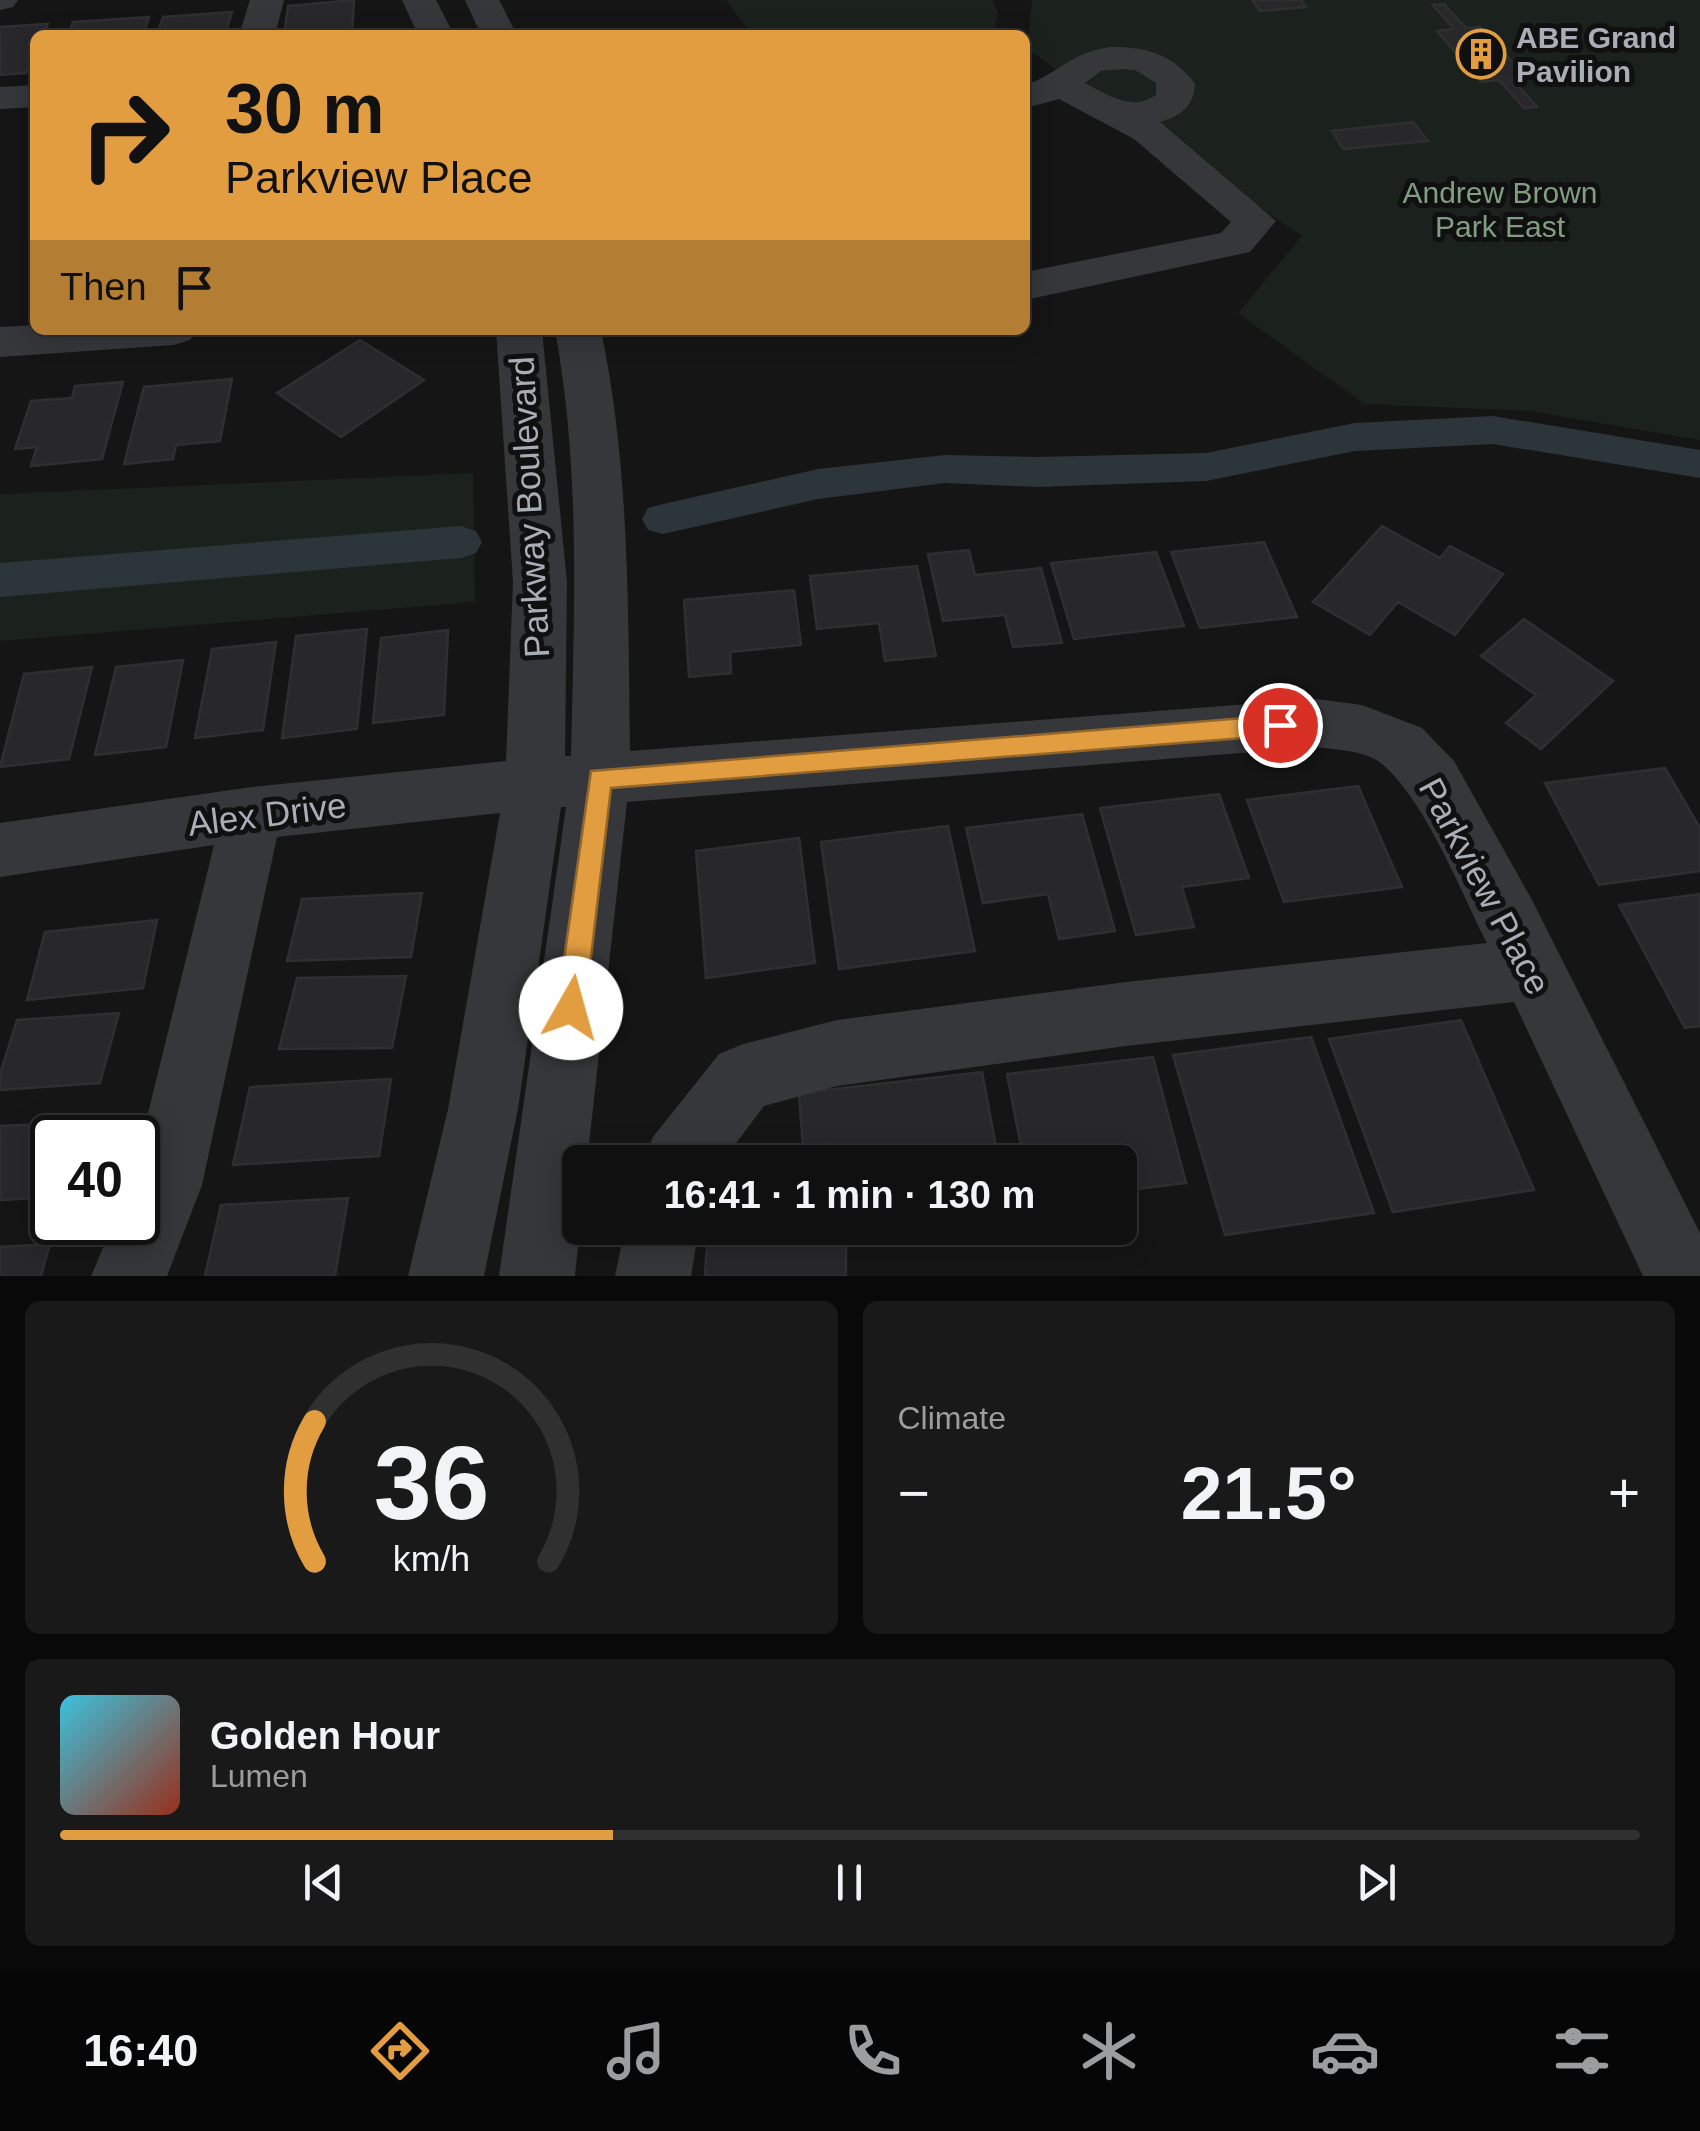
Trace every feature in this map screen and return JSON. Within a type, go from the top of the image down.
[{"type":"street","points":[[259,30],[267,0]]},
{"type":"street","points":[[419,0],[434,30]]},
{"type":"street","points":[[482,0],[497,30]]},
{"type":"street","points":[[1043,91],[1082,66],[1116,58],[1154,65],[1176,84],[1176,98],[1161,110],[1137,115],[1111,112]]},
{"type":"street","points":[[1030,285],[1235,244],[1255,220],[1148,131],[1111,112],[1043,91]]},
{"type":"street","points":[[0,98],[30,96]]},
{"type":"street","points":[[0,342],[102,335]]},
{"type":"street","name":"Parkway Boulevard","points":[[446,1276],[483,1110],[568,781],[540,582],[519,335]]},
{"type":"street","name":"Parkway Boulevard","points":[[536,1276],[568,781],[602,525],[588,382],[579,335]]},
{"type":"street","name":"Parkview Place","points":[[568,781],[1316,723],[1362,729],[1402,746],[1433,779],[1532,969],[1682,1276]]},
{"type":"street","name":"Alex Drive","points":[[0,850],[252,814],[568,781]]},
{"type":"street","points":[[129,1276],[166,1185],[252,814]]},
{"type":"street","points":[[691,1145],[743,1078],[837,1054],[1126,1014],[1532,969]]},
{"type":"street","points":[[653,1276],[659,1245]]},
{"type":"green space","points":[[726,0],[992,0],[998,13],[994,30],[748,30]]},
{"type":"green space","name":"Andrew Brown Park East","points":[[1032,0],[1700,0],[1700,440],[1530,411],[1364,404],[1238,313],[1302,236],[1030,51]]},
{"type":"green space","points":[[473,473],[475,602],[0,641],[0,494]]},
{"type":"building","points":[[354,0],[352,30],[285,30],[288,6]]},
{"type":"building","points":[[1252,0],[1301,0],[1306,7],[1260,11]]},
{"type":"building","name":"ABE Grand Pavilion","points":[[1444,4],[1466,28],[1480,27],[1526,77],[1512,79],[1537,107],[1524,108],[1499,80],[1481,82],[1437,31],[1454,29],[1433,5]]},
{"type":"building","points":[[232,12],[227,30],[159,30],[163,17]]},
{"type":"building","points":[[149,17],[145,30],[70,30],[73,22]]},
{"type":"building","points":[[48,24],[45,30],[30,30],[30,64],[26,73],[0,75],[0,27]]},
{"type":"building","points":[[1413,122],[1428,141],[1343,149],[1332,131]]},
{"type":"building","points":[[360,340],[424,380],[341,437],[277,393]]},
{"type":"building","points":[[232,379],[220,441],[176,445],[173,459],[124,464],[144,387]]},
{"type":"building","points":[[123,382],[102,459],[31,466],[37,447],[15,449],[31,401],[72,398],[75,386]]},
{"type":"building","points":[[1382,526],[1440,558],[1450,546],[1503,574],[1455,635],[1398,602],[1370,635],[1313,602]]},
{"type":"building","points":[[1264,542],[1297,617],[1200,628],[1171,552]]},
{"type":"building","points":[[969,550],[975,575],[1041,568],[1062,643],[1013,647],[1005,615],[943,621],[928,554]]},
{"type":"building","points":[[1156,552],[1184,626],[1074,639],[1051,563]]},
{"type":"building","points":[[917,566],[936,656],[885,661],[879,623],[817,629],[810,576]]},
{"type":"building","points":[[794,590],[801,645],[730,652],[731,673],[689,677],[684,600]]},
{"type":"building","points":[[1524,619],[1613,681],[1541,749],[1506,723],[1536,695],[1481,656]]},
{"type":"building","points":[[367,629],[357,729],[282,738],[296,636]]},
{"type":"building","points":[[448,630],[444,715],[373,723],[381,638]]},
{"type":"building","points":[[276,642],[263,730],[195,738],[212,649]]},
{"type":"building","points":[[183,660],[166,747],[95,755],[116,667]]},
{"type":"building","points":[[92,667],[69,759],[0,767],[24,674]]},
{"type":"building","points":[[1665,768],[1700,828],[1700,871],[1599,885],[1545,783]]},
{"type":"building","points":[[1358,786],[1402,887],[1284,902],[1247,800]]},
{"type":"building","points":[[1219,794],[1249,878],[1182,887],[1194,927],[1136,935],[1100,808]]},
{"type":"building","points":[[1082,814],[1115,931],[1059,939],[1048,894],[983,903],[966,828]]},
{"type":"building","points":[[948,826],[975,951],[839,969],[821,842]]},
{"type":"building","points":[[799,838],[815,963],[706,978],[696,851]]},
{"type":"building","points":[[422,893],[411,957],[287,961],[302,899]]},
{"type":"building","points":[[1700,894],[1700,1026],[1685,1028],[1619,905]]},
{"type":"building","points":[[157,920],[143,988],[27,1000],[45,932]]},
{"type":"building","points":[[406,976],[392,1048],[279,1049],[297,978]]},
{"type":"building","points":[[119,1013],[100,1083],[0,1090],[0,1074],[17,1020]]},
{"type":"building","points":[[1461,1020],[1534,1190],[1393,1212],[1329,1039]]},
{"type":"building","points":[[1311,1037],[1374,1213],[1225,1235],[1173,1055]]},
{"type":"building","points":[[1153,1057],[1186,1183],[1137,1189],[1137,1145],[1021,1145],[1007,1074]]},
{"type":"building","points":[[982,1072],[996,1145],[803,1145],[799,1093]]},
{"type":"building","points":[[391,1079],[379,1156],[233,1165],[250,1087]]},
{"type":"building","points":[[30,1125],[30,1198],[0,1200],[0,1126]]},
{"type":"building","points":[[348,1198],[335,1276],[205,1276],[221,1205]]},
{"type":"building","points":[[50,1245],[41,1276],[0,1276],[0,1247]]},
{"type":"building","points":[[707,1245],[846,1245],[846,1276],[705,1276]]},
{"type":"waterway","points":[[663,519],[818,484],[945,469],[1037,472],[1206,467],[1355,437],[1493,430],[1700,464]]},
{"type":"waterway","points":[[0,580],[461,542]]},
{"type":"place","name":"ABE Grand Pavilion","points":[[1481,54]]},
{"type":"route","points":[[571,1008],[600,778],[1280,725]]}]
